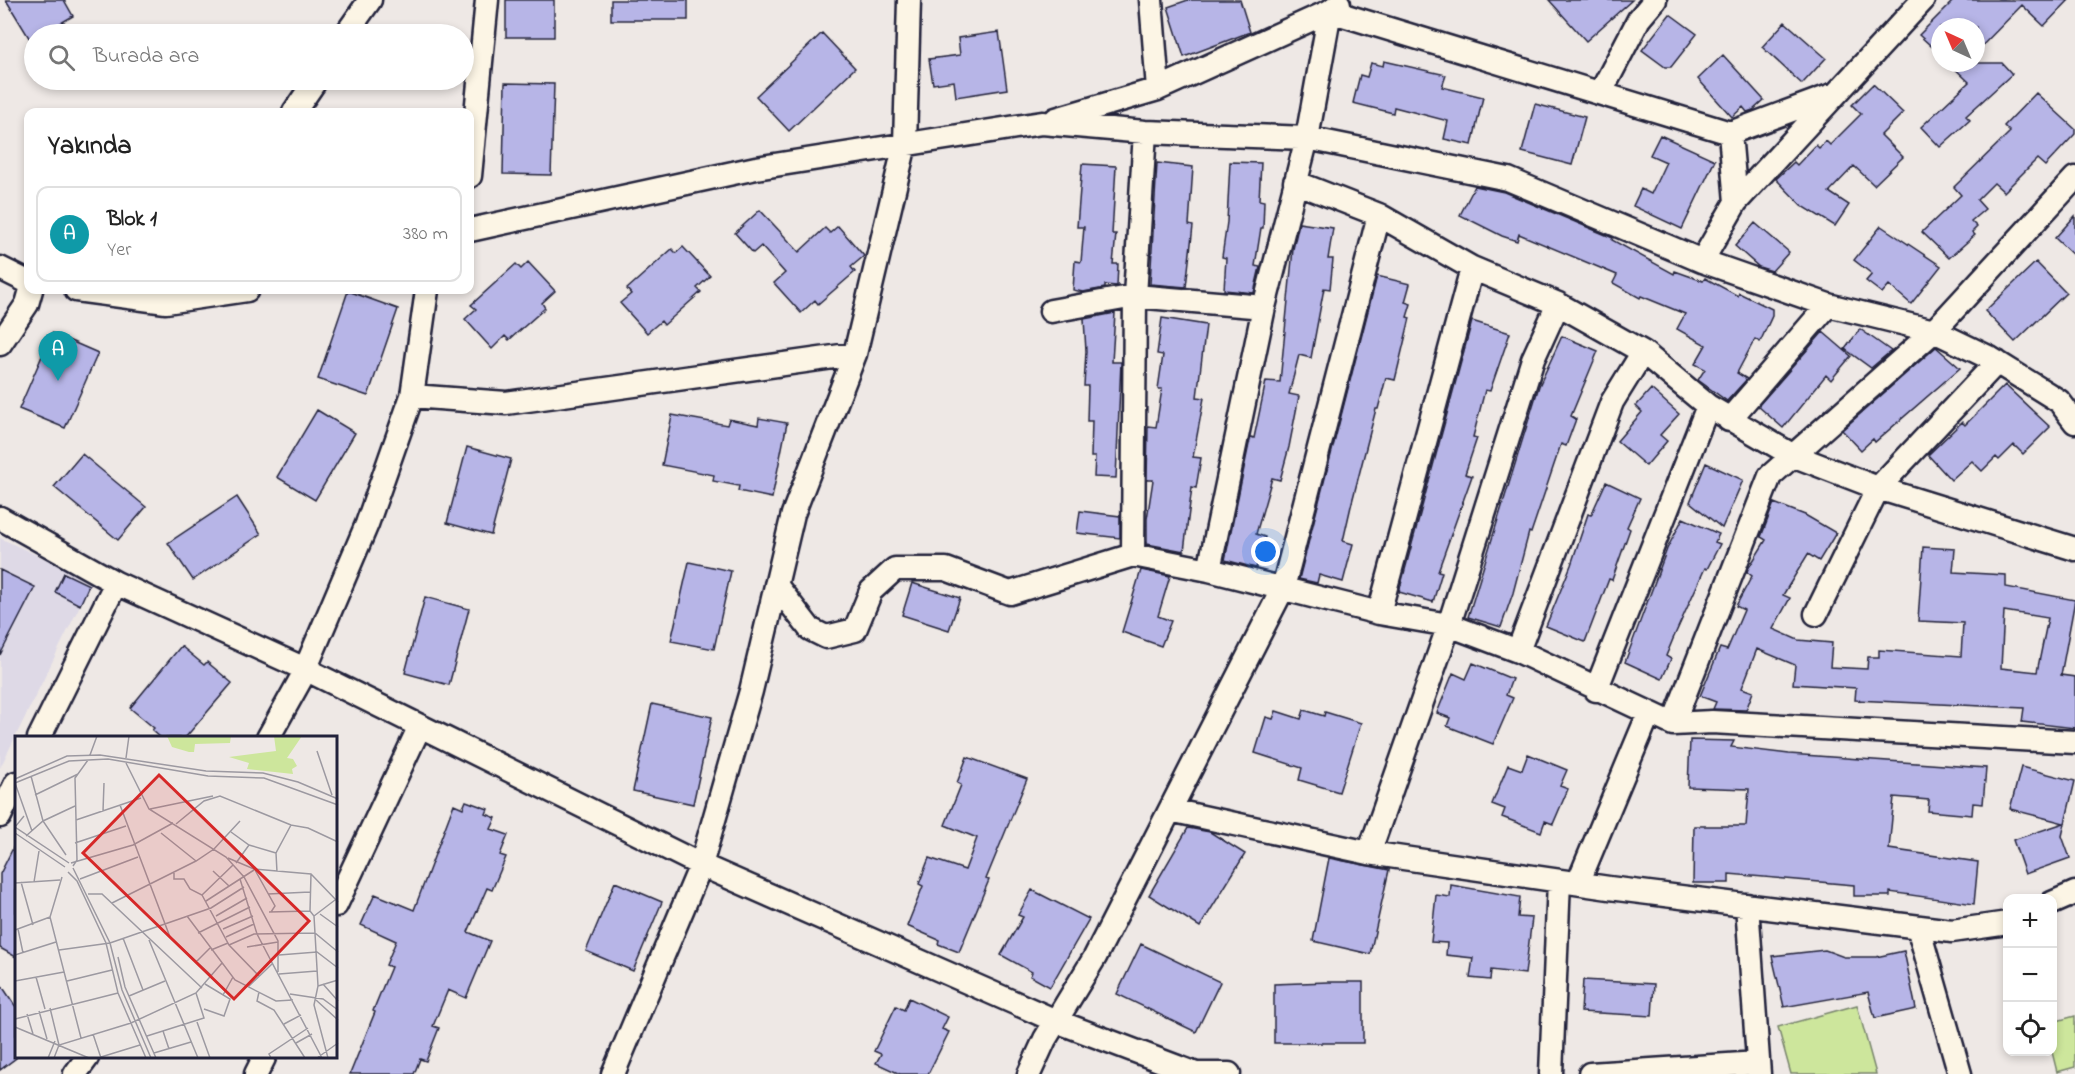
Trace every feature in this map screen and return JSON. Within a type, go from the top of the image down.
[{"type":"street","points":[[353,24],[370,0]]},
{"type":"street","points":[[474,135],[487,0]]},
{"type":"street","points":[[613,1074],[701,865],[751,691],[793,514],[855,354],[904,144],[909,0]]},
{"type":"street","points":[[1151,0],[1158,89]]},
{"type":"street","points":[[1601,92],[1639,19],[1655,0]]},
{"type":"street","points":[[1702,261],[1736,202],[1923,0]]},
{"type":"street","points":[[474,229],[756,168],[1042,123],[1158,89],[1337,5],[1730,133],[1840,92]]},
{"type":"street","points":[[1209,570],[1264,307],[1307,138],[1337,5]]},
{"type":"street","points":[[297,108],[309,90]]},
{"type":"street","points":[[1042,123],[1145,132],[1307,138],[1508,179],[1702,261],[1828,305],[1934,331],[1997,362],[2059,401],[2075,422]]},
{"type":"street","points":[[1133,555],[1135,296],[1145,132]]},
{"type":"street","points":[[1730,133],[1736,202]]},
{"type":"street","points":[[1673,724],[1770,476],[1934,331],[2075,178]]},
{"type":"street","points":[[1295,182],[1379,215],[1472,268],[1558,304],[1643,352],[1708,406],[1792,455],[1878,488],[2075,549]]},
{"type":"street","points":[[1029,1074],[1056,1022],[1095,957],[1283,588],[1379,215]]},
{"type":"street","points":[[0,268],[24,280]]},
{"type":"street","points":[[1379,613],[1472,268]]},
{"type":"street","points":[[0,344],[27,304],[29,294]]},
{"type":"street","points":[[139,294],[170,296],[196,294]]},
{"type":"street","points":[[269,736],[305,669],[367,524],[412,396],[426,294]]},
{"type":"street","points":[[1052,311],[1135,296],[1264,307]]},
{"type":"street","points":[[1369,853],[1449,625],[1533,359],[1558,304]]},
{"type":"street","points":[[1729,420],[1828,305]]},
{"type":"street","points":[[1518,651],[1612,402],[1643,352]]},
{"type":"street","points":[[412,396],[506,403],[855,354]]},
{"type":"street","points":[[1816,614],[1878,488],[1997,362]]},
{"type":"street","points":[[1596,690],[1708,406]]},
{"type":"street","points":[[0,518],[116,583],[305,669],[701,865],[1056,1022],[1196,1074],[1230,1074]]},
{"type":"street","points":[[776,585],[810,629],[826,637],[855,630],[871,591],[895,569],[946,569],[1010,592],[1133,555],[1209,570],[1379,613],[1449,625],[1518,651],[1596,690],[1673,724],[1712,723],[2075,742]]},
{"type":"street","points":[[40,736],[116,583]]},
{"type":"street","points":[[1551,1074],[1568,882],[1649,713]]},
{"type":"street","points":[[338,901],[420,726]]},
{"type":"street","points":[[0,816],[15,785]]},
{"type":"street","points":[[1170,810],[1369,853],[1568,882],[1952,931],[2003,924]]},
{"type":"street","points":[[2057,901],[2075,893]]},
{"type":"street","points":[[1590,1074],[1758,1069],[1747,905]]},
{"type":"street","points":[[1918,927],[1960,1074]]},
{"type":"street","points":[[75,1074],[86,1059]]},
{"type":"street","points":[[256,1074],[264,1059]]},
{"type":"shaded area","points":[[0,538],[92,581],[0,768]]},
{"type":"green space","points":[[1857,1005],[1876,1074],[1791,1074],[1778,1027]]},
{"type":"green space","points":[[2075,1016],[2075,1067],[2057,1072],[2053,1056],[2057,1056],[2057,1021]]},
{"type":"building","points":[[6,0],[64,0],[73,16],[59,24],[24,24],[24,30]]},
{"type":"building","points":[[506,0],[554,0],[554,37],[506,37]]},
{"type":"building","points":[[611,0],[688,0],[688,20],[611,20]]},
{"type":"building","points":[[1188,0],[1240,0],[1250,32],[1184,57],[1168,7]]},
{"type":"building","points":[[1549,0],[1632,0],[1586,41]]},
{"type":"building","points":[[1954,0],[2069,0],[2044,26],[2022,5],[1985,43],[1985,18],[1936,18]]},
{"type":"building","points":[[1670,14],[1697,34],[1671,67],[1665,67],[1642,50]]},
{"type":"building","points":[[1785,22],[1826,58],[1802,84],[1762,47]]},
{"type":"building","points":[[1931,23],[1931,46],[1919,35]]},
{"type":"building","points":[[999,32],[1007,89],[956,97],[954,81],[933,84],[929,59],[960,55],[958,38]]},
{"type":"building","points":[[822,33],[855,68],[789,131],[756,96]]},
{"type":"building","points":[[1723,55],[1764,100],[1753,110],[1747,112],[1743,107],[1732,117],[1698,79]]},
{"type":"building","points":[[1384,61],[1446,75],[1442,87],[1483,97],[1472,145],[1444,139],[1448,121],[1394,107],[1393,113],[1353,103],[1360,75],[1367,77],[1371,63],[1383,66]]},
{"type":"building","points":[[1985,63],[2002,63],[2012,74],[1966,116],[1970,120],[1940,147],[1921,127],[1969,82],[1958,72],[1985,72]]},
{"type":"building","points":[[505,83],[554,84],[551,175],[503,174]]},
{"type":"building","points":[[1873,84],[1903,113],[1881,135],[1903,157],[1874,185],[1854,166],[1829,192],[1849,205],[1835,226],[1801,205],[1776,179],[1794,162],[1797,165],[1816,145],[1819,148],[1826,141],[1830,145],[1861,114],[1852,105]]},
{"type":"building","points":[[2036,93],[2075,129],[2075,134],[2045,166],[2037,159],[2004,192],[1994,183],[1977,200],[1985,209],[1971,221],[1977,227],[1972,232],[1975,235],[1949,258],[1922,232],[1961,195],[1954,187],[2010,132],[2004,126]]},
{"type":"building","points":[[1535,104],[1585,117],[1572,165],[1522,152]]},
{"type":"building","points":[[1660,135],[1715,160],[1682,229],[1633,206],[1641,189],[1651,194],[1666,162],[1650,155]]},
{"type":"building","points":[[1230,162],[1261,163],[1259,200],[1264,201],[1263,228],[1261,228],[1255,266],[1260,267],[1254,293],[1224,290],[1226,258],[1222,257],[1227,222]]},
{"type":"building","points":[[1157,163],[1193,167],[1189,225],[1193,226],[1186,287],[1150,284]]},
{"type":"building","points":[[1082,164],[1116,166],[1112,234],[1116,234],[1113,264],[1118,264],[1117,286],[1105,285],[1105,288],[1083,292],[1073,290],[1075,261],[1081,262],[1084,227],[1077,227]]},
{"type":"building","points":[[1475,186],[1504,192],[1613,238],[1612,240],[1674,274],[1675,271],[1703,281],[1705,278],[1738,296],[1739,293],[1772,309],[1772,316],[1760,342],[1755,339],[1737,373],[1747,379],[1727,401],[1698,380],[1705,369],[1695,364],[1706,345],[1677,329],[1685,314],[1641,296],[1640,298],[1613,283],[1617,275],[1519,234],[1517,241],[1502,236],[1460,215]]},
{"type":"building","points":[[760,210],[799,252],[825,228],[830,233],[838,226],[864,256],[851,267],[855,272],[818,304],[815,300],[801,313],[774,283],[785,273],[761,246],[753,253],[735,233]]},
{"type":"building","points":[[2075,216],[2075,257],[2055,238]]},
{"type":"building","points":[[1299,223],[1333,228],[1328,259],[1333,259],[1330,289],[1324,288],[1311,358],[1299,355],[1289,394],[1299,396],[1289,447],[1280,480],[1272,478],[1256,534],[1265,537],[1256,568],[1225,560],[1249,444],[1251,437],[1254,438],[1266,381],[1280,382],[1293,249]]},
{"type":"building","points":[[1755,223],[1789,252],[1772,271],[1759,267],[1735,246]]},
{"type":"building","points":[[1881,226],[1941,266],[1911,304],[1889,285],[1882,293],[1866,281],[1872,274],[1854,260]]},
{"type":"building","points":[[683,247],[710,276],[697,288],[701,292],[664,325],[661,321],[647,333],[620,303],[631,294],[627,289],[672,249],[676,253]]},
{"type":"building","points":[[528,262],[555,291],[542,303],[545,308],[509,340],[505,336],[492,349],[465,319],[476,309],[471,305],[516,264],[521,269]]},
{"type":"building","points":[[2036,262],[2066,293],[2015,342],[1985,311]]},
{"type":"building","points":[[1377,276],[1410,284],[1405,302],[1411,304],[1407,317],[1410,318],[1395,380],[1386,378],[1378,409],[1376,409],[1351,506],[1343,541],[1353,544],[1343,582],[1319,575],[1317,583],[1299,579]]},
{"type":"building","points":[[347,294],[356,294],[398,309],[368,396],[318,379]]},
{"type":"building","points":[[1115,313],[1112,362],[1121,362],[1116,478],[1094,477],[1095,457],[1091,457],[1092,421],[1087,421],[1088,386],[1084,386],[1086,351],[1084,319]]},
{"type":"building","points":[[1162,318],[1206,325],[1197,397],[1204,398],[1193,457],[1201,458],[1196,488],[1192,487],[1184,551],[1147,544],[1147,519],[1153,480],[1147,480],[1148,426],[1156,427],[1162,389],[1158,389],[1163,355],[1157,354]]},
{"type":"building","points":[[1472,321],[1510,333],[1490,391],[1485,390],[1473,437],[1477,438],[1465,474],[1472,476],[1438,571],[1442,572],[1433,602],[1399,592]]},
{"type":"building","points":[[1860,329],[1891,351],[1871,368],[1845,349]]},
{"type":"building","points":[[1823,332],[1851,356],[1831,380],[1826,375],[1783,428],[1758,406]]},
{"type":"building","points":[[52,333],[98,353],[65,428],[19,409]]},
{"type":"building","points":[[1562,336],[1598,351],[1571,416],[1576,419],[1566,446],[1561,444],[1531,533],[1529,532],[1513,593],[1501,627],[1468,617],[1539,386]]},
{"type":"building","points":[[1936,347],[1960,368],[1875,442],[1873,439],[1861,450],[1842,430]]},
{"type":"building","points":[[2005,385],[2050,427],[2023,454],[2014,445],[1999,460],[1996,457],[1982,471],[1972,461],[1951,480],[1928,455],[1962,422],[1965,425]]},
{"type":"building","points":[[1651,389],[1679,414],[1660,435],[1667,441],[1646,466],[1617,441],[1642,412],[1636,406]]},
{"type":"building","points":[[317,410],[355,433],[315,500],[277,477]]},
{"type":"building","points":[[672,415],[727,425],[729,419],[758,425],[759,418],[787,423],[772,498],[738,491],[739,486],[713,481],[714,475],[662,465]]},
{"type":"building","points":[[467,447],[511,459],[491,535],[447,523]]},
{"type":"building","points":[[82,454],[146,507],[118,540],[54,487]]},
{"type":"building","points":[[1706,463],[1743,480],[1722,528],[1690,502]]},
{"type":"building","points":[[1606,482],[1640,498],[1627,527],[1630,529],[1612,580],[1609,579],[1585,642],[1546,626],[1571,565],[1588,514],[1591,515]]},
{"type":"building","points":[[237,497],[261,534],[193,580],[168,543]]},
{"type":"building","points":[[1774,503],[1805,515],[1836,533],[1819,561],[1808,554],[1783,595],[1790,598],[1773,629],[1798,640],[1832,643],[1830,667],[1867,669],[1868,657],[1879,657],[1879,650],[1961,656],[1963,623],[1918,621],[1923,547],[1955,549],[1953,572],[2006,575],[2006,587],[2075,600],[2061,675],[2075,677],[2075,728],[2022,722],[2024,708],[1855,700],[1856,688],[1793,684],[1795,665],[1757,649],[1742,688],[1753,692],[1746,710],[1713,709],[1716,702],[1700,696],[1720,648],[1727,650],[1744,610],[1736,606],[1752,576],[1747,572],[1748,569],[1766,540],[1761,537]],"holes":[[[2004,611],[2048,618],[2037,672],[2001,668]]]},
{"type":"building","points":[[1080,511],[1120,516],[1120,538],[1077,533]]},
{"type":"building","points":[[1683,518],[1719,534],[1715,542],[1720,544],[1707,569],[1705,568],[1673,639],[1666,656],[1671,659],[1662,679],[1625,662],[1667,549]]},
{"type":"building","points":[[689,562],[731,571],[714,649],[671,641]]},
{"type":"building","points":[[0,570],[35,587],[0,655]]},
{"type":"building","points":[[1141,570],[1170,576],[1158,616],[1171,621],[1161,646],[1122,632]]},
{"type":"building","points":[[64,573],[89,585],[80,605],[55,592]]},
{"type":"building","points":[[912,583],[960,598],[949,630],[902,615]]},
{"type":"building","points":[[425,597],[469,609],[449,685],[405,673]]},
{"type":"building","points":[[181,646],[204,665],[207,662],[232,683],[187,736],[159,736],[152,730],[154,728],[130,708]]},
{"type":"building","points":[[1473,663],[1512,679],[1506,695],[1513,698],[1493,744],[1447,726],[1450,718],[1437,713],[1453,673],[1466,679]]},
{"type":"building","points":[[652,704],[712,717],[693,804],[633,791]]},
{"type":"building","points":[[1304,710],[1324,716],[1325,712],[1361,723],[1339,792],[1299,780],[1302,768],[1255,753],[1266,717],[1273,719],[1276,711],[1301,719]]},
{"type":"building","points":[[1690,740],[1734,741],[1731,747],[1789,754],[1986,768],[1983,804],[1973,803],[1972,815],[1928,811],[1929,800],[1894,797],[1889,849],[1978,862],[1974,904],[1890,892],[1890,896],[1854,896],[1854,885],[1729,874],[1729,883],[1693,883],[1694,826],[1746,826],[1749,789],[1688,787]]},
{"type":"building","points":[[1528,754],[1567,770],[1560,786],[1568,789],[1553,824],[1545,821],[1541,832],[1502,817],[1505,809],[1492,804],[1508,765],[1522,770]]},
{"type":"building","points":[[967,757],[1027,779],[959,952],[938,944],[939,940],[907,926],[923,886],[919,884],[929,858],[965,870],[977,838],[945,825],[961,785],[957,783]]},
{"type":"building","points":[[2021,767],[2075,781],[2062,836],[2070,858],[2025,874],[2013,840],[2064,823],[2010,809]]},
{"type":"building","points":[[466,801],[488,809],[486,814],[496,818],[491,829],[508,835],[500,855],[506,857],[492,890],[487,888],[468,932],[490,941],[466,998],[448,990],[433,1026],[439,1028],[426,1061],[420,1059],[414,1074],[350,1074],[391,967],[386,965],[396,941],[361,925],[375,894],[414,910],[454,804],[463,808]]},
{"type":"building","points":[[1188,828],[1210,832],[1245,854],[1200,927],[1149,895]]},
{"type":"building","points":[[15,844],[15,956],[0,948],[0,874]]},
{"type":"building","points":[[1329,858],[1389,870],[1370,954],[1313,941]]},
{"type":"building","points":[[615,882],[662,902],[633,971],[586,951]]},
{"type":"building","points":[[1451,885],[1520,897],[1518,917],[1532,918],[1525,974],[1491,970],[1490,980],[1470,978],[1473,958],[1446,955],[1447,943],[1431,942],[1436,895],[1450,897]]},
{"type":"building","points":[[1032,890],[1089,919],[1050,987],[1030,976],[1032,972],[1001,955],[1023,917],[1018,915]]},
{"type":"building","points":[[1141,944],[1220,982],[1196,1032],[1117,994]]},
{"type":"building","points":[[1825,950],[1844,957],[1876,957],[1904,951],[1916,1009],[1875,1018],[1868,992],[1784,1007],[1772,956]]},
{"type":"building","points":[[1583,980],[1654,984],[1652,1016],[1581,1012]]},
{"type":"building","points":[[1363,982],[1363,1043],[1274,1043],[1274,984]]},
{"type":"building","points":[[0,983],[15,1006],[15,1059],[0,1070]]},
{"type":"building","points":[[909,998],[948,1017],[942,1029],[949,1032],[928,1074],[900,1074],[876,1063],[881,1054],[874,1051],[896,1006],[904,1010]]},
{"type":"place","name":"Blok 1","points":[[58,381]]}]
